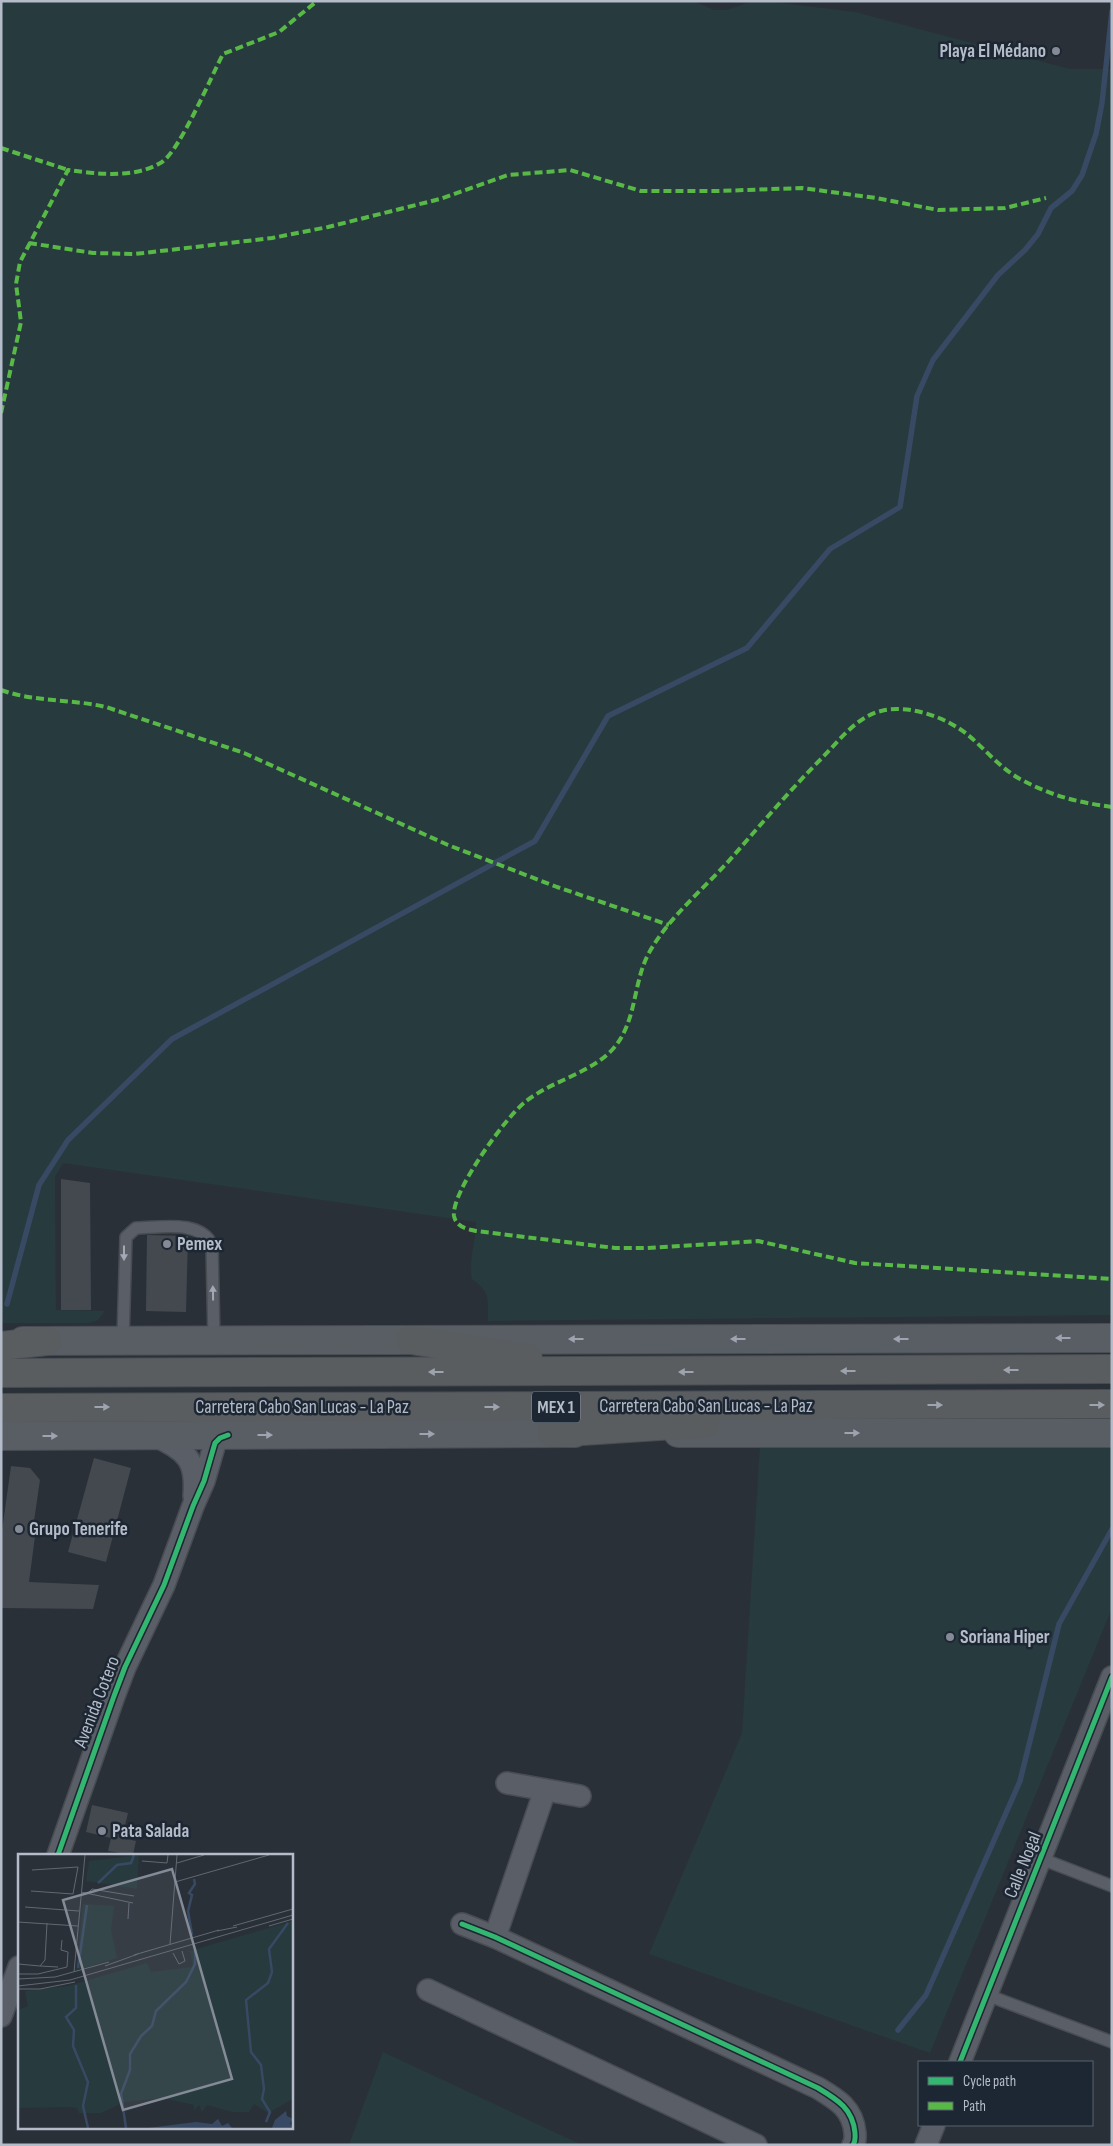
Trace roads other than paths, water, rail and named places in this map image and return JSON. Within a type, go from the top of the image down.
[{"type":"highway","points":[[411,1340],[525,1358],[593,1359],[653,1372]]},
{"type":"highway","points":[[1,1346],[47,1341]]},
{"type":"highway","name":"Carretera Cabo San Lucas - La Paz","points":[[1,1373],[1112,1369]]},
{"type":"highway","name":"Carretera Cabo San Lucas - La Paz","points":[[1,1408],[1112,1404]]},
{"type":"highway","points":[[552,1433],[718,1422],[792,1421],[906,1405]]},
{"type":"main road","points":[[1,1342],[1112,1338]]},
{"type":"main road","points":[[1,1436],[1112,1432]]},
{"type":"street","points":[[193,1506],[204,1482],[216,1444],[220,1438],[228,1435]]},
{"type":"street","points":[[155,1436],[181,1449],[191,1462],[195,1480],[193,1506]]},
{"type":"street","name":"Avenida Cotero","points":[[58,1854],[125,1667],[164,1585],[193,1506]]},
{"type":"street","name":"Calle Nogal","points":[[960,2061],[1042,1859],[1112,1678]]},
{"type":"street","points":[[507,1784],[580,1796]]},
{"type":"street","points":[[495,1937],[545,1790]]},
{"type":"street","points":[[462,1924],[495,1937],[818,2088],[843,2106],[854,2120],[857,2144]]},
{"type":"street","points":[[2,2010],[18,1970]]},
{"type":"street","points":[[428,1990],[756,2145]]},
{"type":"street","points":[[926,2145],[934,2126]]},
{"type":"lane","points":[[123,1341],[126,1237],[136,1228],[187,1228],[201,1230],[208,1236],[212,1244],[214,1342]]},
{"type":"lane","points":[[1042,1859],[1112,1886]]},
{"type":"lane","points":[[987,1995],[1112,2042]]},
{"type":"waterway","points":[[7,1304],[39,1185],[68,1140],[172,1039],[535,841],[608,716],[747,648],[830,549],[900,507],[917,396],[933,360],[998,275],[1025,250],[1038,234],[1051,208],[1072,191],[1082,175],[1096,134],[1102,103],[1112,11]]},
{"type":"waterway","points":[[898,2030],[926,1995],[1020,1781],[1059,1624],[1112,1529]]},
{"type":"place","name":"Playa El Médano","points":[[1056,51]]},
{"type":"place","name":"Pemex","points":[[167,1244]]},
{"type":"place","name":"Grupo Tenerife","points":[[19,1529]]},
{"type":"place","name":"Soriana Hiper","points":[[950,1637]]},
{"type":"place","name":"Pata Salada","points":[[102,1831]]}]
